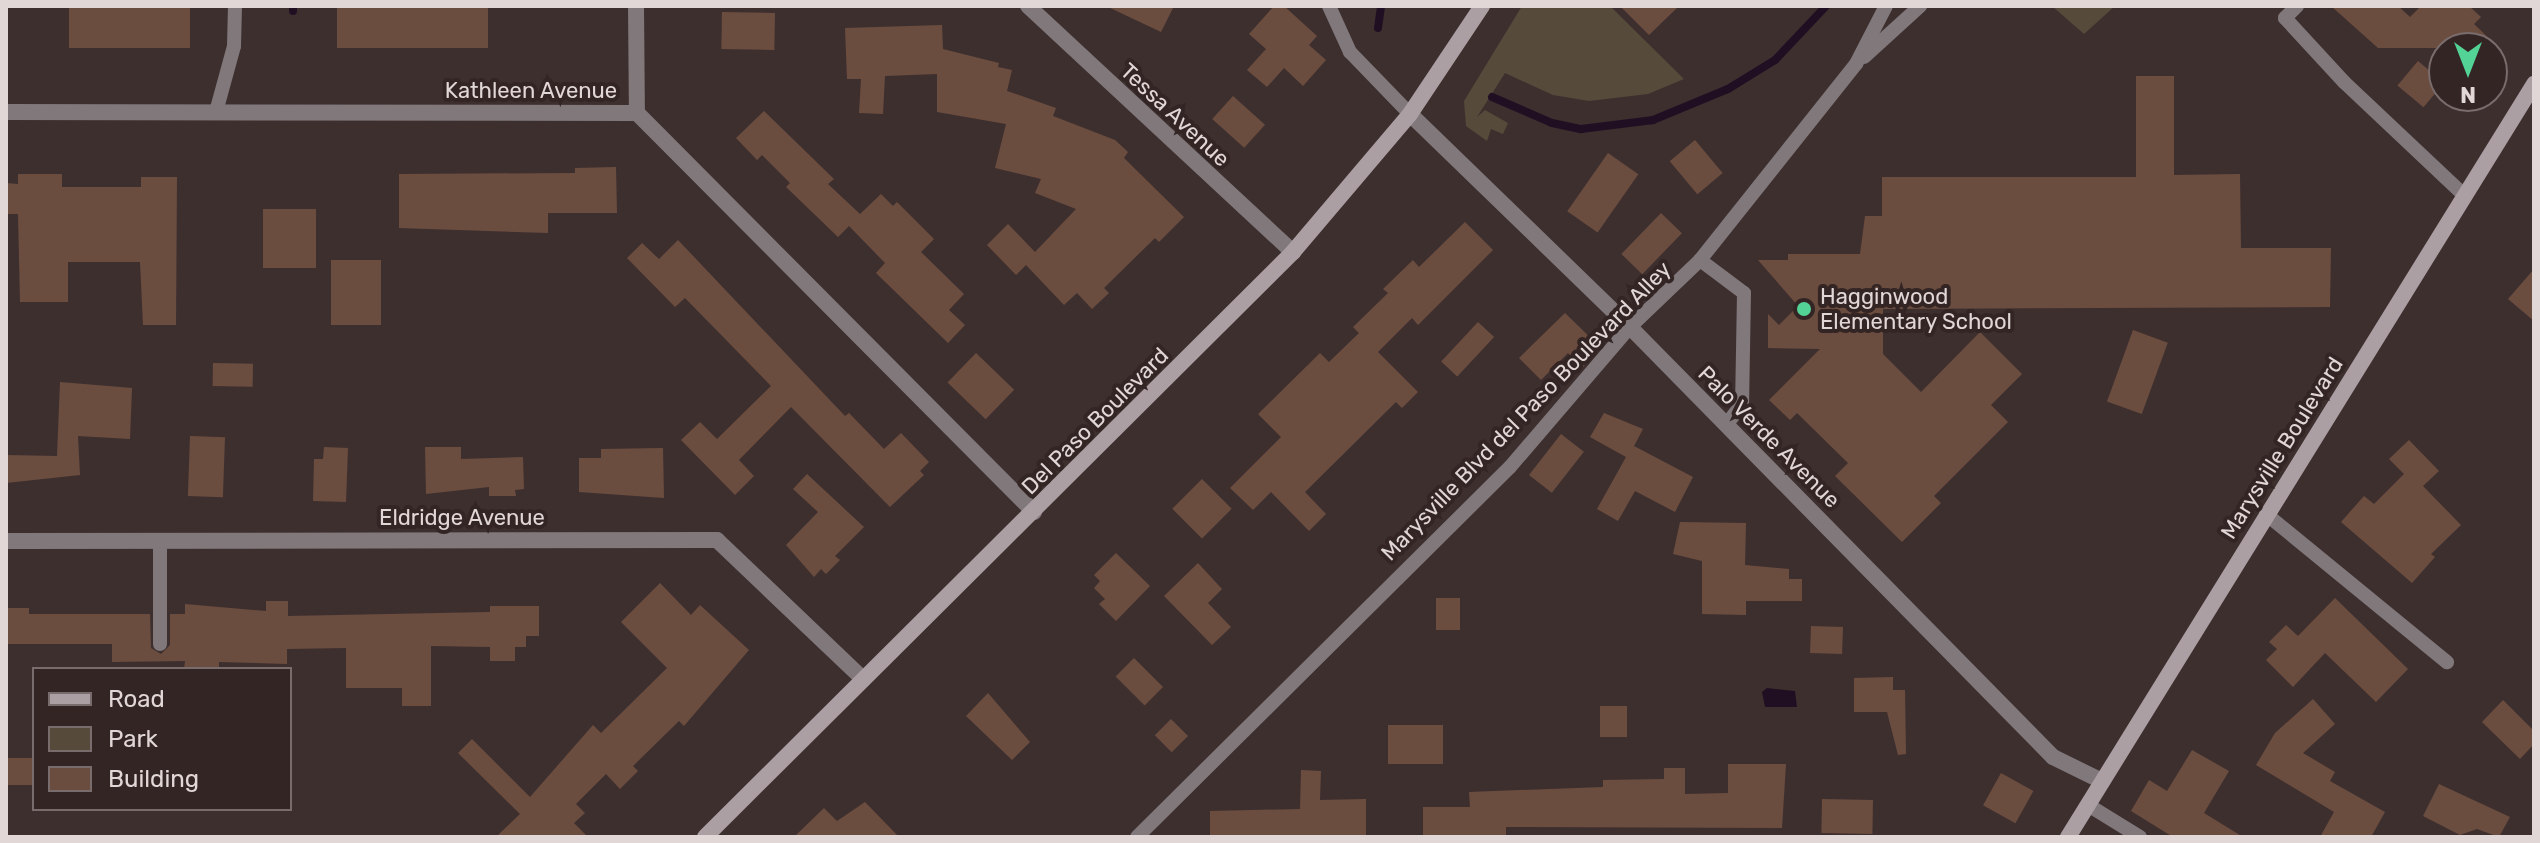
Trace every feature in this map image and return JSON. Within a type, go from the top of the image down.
[{"type":"main road","name":"Del Paso Boulevard","points":[[705,837],[1293,252],[1410,114],[1482,6]]},
{"type":"main road","name":"Marysville Boulevard","points":[[2068,837],[2534,84]]},
{"type":"street","points":[[636,6],[637,113]]},
{"type":"street","name":"Tessa Avenue","points":[[1028,6],[1293,252]]},
{"type":"street","name":"Kathleen Avenue","points":[[6,112],[637,113],[1034,512]]},
{"type":"street","name":"Palo Verde Avenue","points":[[1410,114],[1630,327],[2053,757],[2102,781]]},
{"type":"street","name":"Eldridge Avenue","points":[[6,541],[717,540],[863,679]]},
{"type":"lane","points":[[216,112],[234,46],[235,6]]},
{"type":"lane","points":[[1329,6],[1350,52],[1410,114]]},
{"type":"lane","name":"Marysville Blvd del Paso Boulevard Alley","points":[[1856,64],[1886,6]]},
{"type":"lane","name":"Marysville Blvd del Paso Boulevard Alley","points":[[1137,837],[1510,467],[1630,327],[1700,260],[1856,64],[1920,6]]},
{"type":"lane","points":[[2297,6],[2285,18],[2355,93],[2465,196]]},
{"type":"lane","points":[[1700,260],[1744,293],[1742,404],[1726,425]]},
{"type":"lane","points":[[2266,514],[2447,662]]},
{"type":"lane","points":[[160,541],[160,644]]},
{"type":"lane","points":[[2088,805],[2140,837]]},
{"type":"green space","points":[[1522,6],[1610,6],[1684,79],[1648,94],[1589,101],[1553,95],[1505,73],[1477,117],[1485,110],[1508,123],[1503,134],[1491,129],[1487,141],[1466,126],[1464,101]]},
{"type":"green space","points":[[2052,6],[2115,6],[2084,34]]},
{"type":"shaded area","points":[[1767,688],[1795,691],[1797,707],[1765,707],[1762,692]]},
{"type":"building","points":[[69,6],[190,6],[190,48],[69,48]]},
{"type":"building","points":[[337,6],[488,6],[488,48],[337,48]]},
{"type":"building","points":[[1106,6],[1174,6],[1161,32]]},
{"type":"building","points":[[1274,6],[1284,6],[1317,36],[1309,45],[1326,60],[1303,86],[1284,68],[1267,87],[1247,70],[1266,49],[1249,34]]},
{"type":"building","points":[[1620,6],[1679,6],[1649,35]]},
{"type":"building","points":[[2331,6],[2398,6],[2410,17],[2421,6],[2469,6],[2481,17],[2474,24],[2482,32],[2428,32],[2428,48],[2378,48]]},
{"type":"building","points":[[722,12],[775,13],[774,50],[721,49]]},
{"type":"building","points":[[942,25],[943,49],[999,63],[998,67],[1012,70],[1007,91],[1056,108],[1053,116],[1115,140],[1128,152],[1124,158],[1184,217],[1159,242],[1155,238],[1104,288],[1109,293],[1092,309],[1077,293],[1064,305],[1026,265],[1016,275],[987,245],[1008,224],[1035,252],[1076,209],[1035,193],[1041,179],[995,168],[1006,124],[937,112],[937,74],[885,76],[883,114],[859,113],[861,79],[847,79],[845,28]]},
{"type":"building","points":[[2418,61],[2428,69],[2428,102],[2423,107],[2397,86]]},
{"type":"building","points":[[2136,76],[2174,76],[2174,175],[2240,174],[2241,248],[2331,248],[2330,307],[1883,309],[1883,354],[1921,392],[1980,332],[2022,374],[1991,405],[2008,422],[1934,496],[1941,503],[1902,542],[1835,476],[1848,463],[1797,413],[1790,420],[1769,400],[1820,349],[1768,348],[1768,314],[1779,325],[1798,306],[1758,260],[1788,260],[1788,254],[1860,254],[1865,216],[1882,216],[1882,177],[2136,177]]},
{"type":"building","points":[[1233,96],[1265,125],[1244,148],[1212,119]]},
{"type":"building","points":[[764,111],[834,179],[828,184],[860,214],[881,194],[893,206],[897,202],[934,239],[921,252],[964,294],[949,310],[965,325],[948,343],[876,273],[885,263],[849,226],[838,237],[786,187],[790,183],[762,155],[757,160],[736,138]]},
{"type":"building","points":[[1695,140],[1723,173],[1697,194],[1670,161]]},
{"type":"building","points":[[1608,153],[1638,174],[1598,232],[1567,211]]},
{"type":"building","points":[[616,167],[617,213],[548,213],[548,233],[399,228],[399,174],[575,173],[575,168]]},
{"type":"building","points":[[18,174],[62,174],[62,187],[141,187],[141,177],[177,177],[176,325],[143,325],[140,262],[68,262],[68,302],[20,302],[18,214],[6,214],[6,183],[18,184]]},
{"type":"building","points":[[263,209],[316,209],[316,268],[263,268]]},
{"type":"building","points":[[1661,213],[1682,233],[1642,274],[1621,254]]},
{"type":"building","points":[[1465,222],[1493,250],[1418,325],[1412,318],[1378,352],[1418,392],[1402,408],[1396,402],[1305,492],[1326,514],[1309,531],[1271,492],[1253,510],[1230,488],[1281,437],[1258,414],[1320,353],[1329,362],[1359,333],[1353,327],[1388,293],[1383,289],[1413,260],[1419,267]]},
{"type":"building","points":[[678,240],[845,416],[849,413],[884,449],[901,433],[929,462],[920,471],[924,475],[890,507],[791,407],[739,460],[754,476],[735,495],[681,440],[700,422],[717,439],[771,386],[685,298],[675,307],[627,258],[642,243],[659,259]]},
{"type":"building","points":[[331,260],[381,260],[381,325],[331,325]]},
{"type":"building","points":[[2534,269],[2534,321],[2508,299]]},
{"type":"building","points":[[1565,313],[1600,347],[1583,367],[1568,353],[1541,380],[1519,358]]},
{"type":"building","points":[[1478,322],[1494,337],[1457,376],[1441,361]]},
{"type":"building","points":[[2133,330],[2168,343],[2142,414],[2107,401]]},
{"type":"building","points":[[976,353],[1014,390],[986,419],[948,382]]},
{"type":"building","points":[[213,363],[253,364],[253,387],[213,386]]},
{"type":"building","points":[[60,382],[132,388],[130,439],[78,436],[80,475],[6,483],[6,455],[57,456]]},
{"type":"building","points":[[1604,413],[1643,429],[1634,446],[1693,477],[1675,512],[1635,491],[1618,521],[1597,509],[1626,457],[1590,437]]},
{"type":"building","points":[[1561,434],[1584,452],[1552,493],[1529,475]]},
{"type":"building","points":[[190,436],[225,437],[223,497],[188,496]]},
{"type":"building","points":[[2409,440],[2439,471],[2423,486],[2461,525],[2431,554],[2435,557],[2412,583],[2341,522],[2364,496],[2374,504],[2404,474],[2389,459]]},
{"type":"building","points":[[324,447],[348,448],[346,502],[313,501],[314,459],[323,459]]},
{"type":"building","points":[[425,447],[461,447],[461,459],[523,457],[524,489],[515,490],[516,496],[489,496],[489,487],[426,494]]},
{"type":"building","points":[[663,448],[664,498],[579,492],[579,458],[601,458],[601,449]]},
{"type":"building","points":[[807,474],[864,527],[835,556],[840,560],[826,574],[821,569],[814,577],[786,545],[818,512],[793,489]]},
{"type":"building","points":[[1202,479],[1232,509],[1202,538],[1172,509]]},
{"type":"building","points":[[1680,522],[1746,523],[1745,565],[1789,569],[1789,579],[1802,579],[1802,601],[1746,601],[1746,615],[1702,614],[1702,561],[1673,554]]},
{"type":"building","points":[[1116,553],[1150,586],[1116,621],[1099,604],[1105,599],[1094,588],[1100,581],[1094,575]]},
{"type":"building","points":[[1198,563],[1222,589],[1208,603],[1231,627],[1212,645],[1164,596]]},
{"type":"building","points":[[660,583],[691,615],[700,605],[749,650],[684,726],[679,721],[633,766],[638,771],[620,789],[606,774],[576,804],[585,813],[574,823],[588,837],[496,837],[520,814],[458,753],[472,739],[530,797],[593,725],[601,733],[667,668],[621,622]]},
{"type":"building","points":[[1436,598],[1460,598],[1460,630],[1436,630]]},
{"type":"building","points":[[2335,598],[2408,669],[2376,702],[2325,653],[2293,687],[2266,660],[2277,649],[2269,642],[2286,625],[2298,636]]},
{"type":"building","points":[[266,601],[288,601],[288,616],[490,612],[490,606],[539,606],[539,636],[526,636],[526,647],[515,647],[515,661],[490,661],[490,647],[431,646],[431,706],[402,706],[402,688],[346,688],[346,648],[287,649],[287,664],[219,662],[219,667],[184,667],[185,661],[112,662],[112,644],[6,644],[6,608],[29,608],[29,614],[150,614],[151,648],[161,654],[170,645],[170,614],[185,614],[185,604],[266,611]]},
{"type":"building","points":[[1811,626],[1843,627],[1842,654],[1810,653]]},
{"type":"building","points":[[1134,658],[1163,687],[1145,705],[1116,676]]},
{"type":"building","points":[[1893,677],[1893,690],[1905,690],[1906,754],[1898,755],[1887,712],[1854,712],[1854,678]]},
{"type":"building","points":[[988,693],[1030,742],[1012,760],[966,716]]},
{"type":"building","points":[[2313,699],[2335,724],[2303,753],[2335,772],[2330,781],[2385,812],[2371,837],[2320,837],[2334,812],[2256,765],[2275,733]]},
{"type":"building","points":[[2503,700],[2534,731],[2534,744],[2520,759],[2482,722]]},
{"type":"building","points":[[1600,706],[1627,706],[1627,737],[1600,737]]},
{"type":"building","points":[[1171,719],[1188,736],[1172,752],[1155,735]]},
{"type":"building","points":[[1388,725],[1443,725],[1443,764],[1388,764]]},
{"type":"building","points":[[2192,750],[2229,771],[2204,813],[2243,837],[2173,837],[2131,811],[2149,780],[2167,791]]},
{"type":"building","points":[[7,758],[32,758],[32,785],[7,785]]},
{"type":"building","points":[[1728,764],[1786,764],[1782,828],[1506,827],[1506,837],[1423,837],[1423,807],[1470,807],[1469,792],[1603,787],[1603,780],[1664,779],[1664,768],[1685,768],[1685,794],[1728,793]]},
{"type":"building","points":[[1301,770],[1321,771],[1320,800],[1366,799],[1366,837],[1210,837],[1210,811],[1300,809]]},
{"type":"building","points":[[2001,773],[2033,791],[2015,823],[1983,805]]},
{"type":"building","points":[[2439,784],[2510,817],[2499,837],[2477,829],[2460,835],[2423,816]]},
{"type":"building","points":[[1822,799],[1873,800],[1872,834],[1821,833]]},
{"type":"building","points":[[865,802],[899,837],[794,837],[824,808],[837,821]]},
{"type":"waterway","points":[[293,6],[293,11]]},
{"type":"waterway","points":[[1378,28],[1381,6]]},
{"type":"waterway","points":[[1492,97],[1552,123],[1581,129],[1653,120],[1728,89],[1775,60],[1826,6]]},
{"type":"place","name":"Hagginwood Elementary School","points":[[1804,309]]}]
